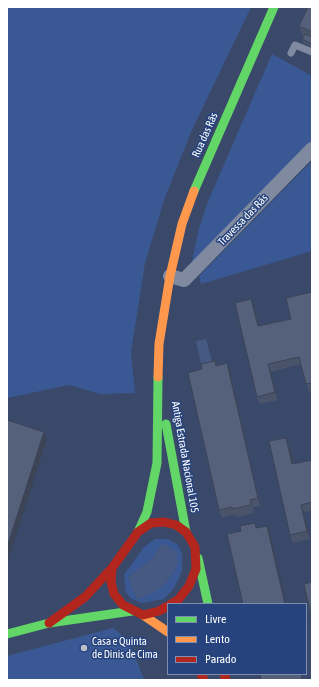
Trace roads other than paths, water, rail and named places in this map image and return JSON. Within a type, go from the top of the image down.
[{"type":"main road","name":"Rua das Rãs","points":[[170,276],[182,224],[193,193],[274,7]]},
{"type":"main road","name":"Antiga Estrada Nacional 105","points":[[138,532],[147,512],[157,463],[160,344],[170,276]]},
{"type":"main road","name":"Antiga Estrada Nacional 105","points":[[159,386],[186,532]]},
{"type":"main road","points":[[49,623],[84,596],[112,568],[138,532],[151,523],[164,522],[176,525],[186,532],[195,547],[208,603]]},
{"type":"main road","points":[[173,603],[178,600],[188,586],[196,569],[195,547]]},
{"type":"main road","points":[[112,568],[111,582],[114,594],[123,605],[143,615],[167,631]]},
{"type":"main road","points":[[143,615],[160,611],[167,607]]},
{"type":"main road","points":[[7,634],[49,623],[132,610]]},
{"type":"street","name":"Travessa das Rãs","points":[[170,276],[184,280],[312,149]]},
{"type":"lane","points":[[291,53],[295,45],[312,52]]},
{"type":"place","name":"Casa e Quinta de Dinis de Cima","points":[[84,648]]}]
